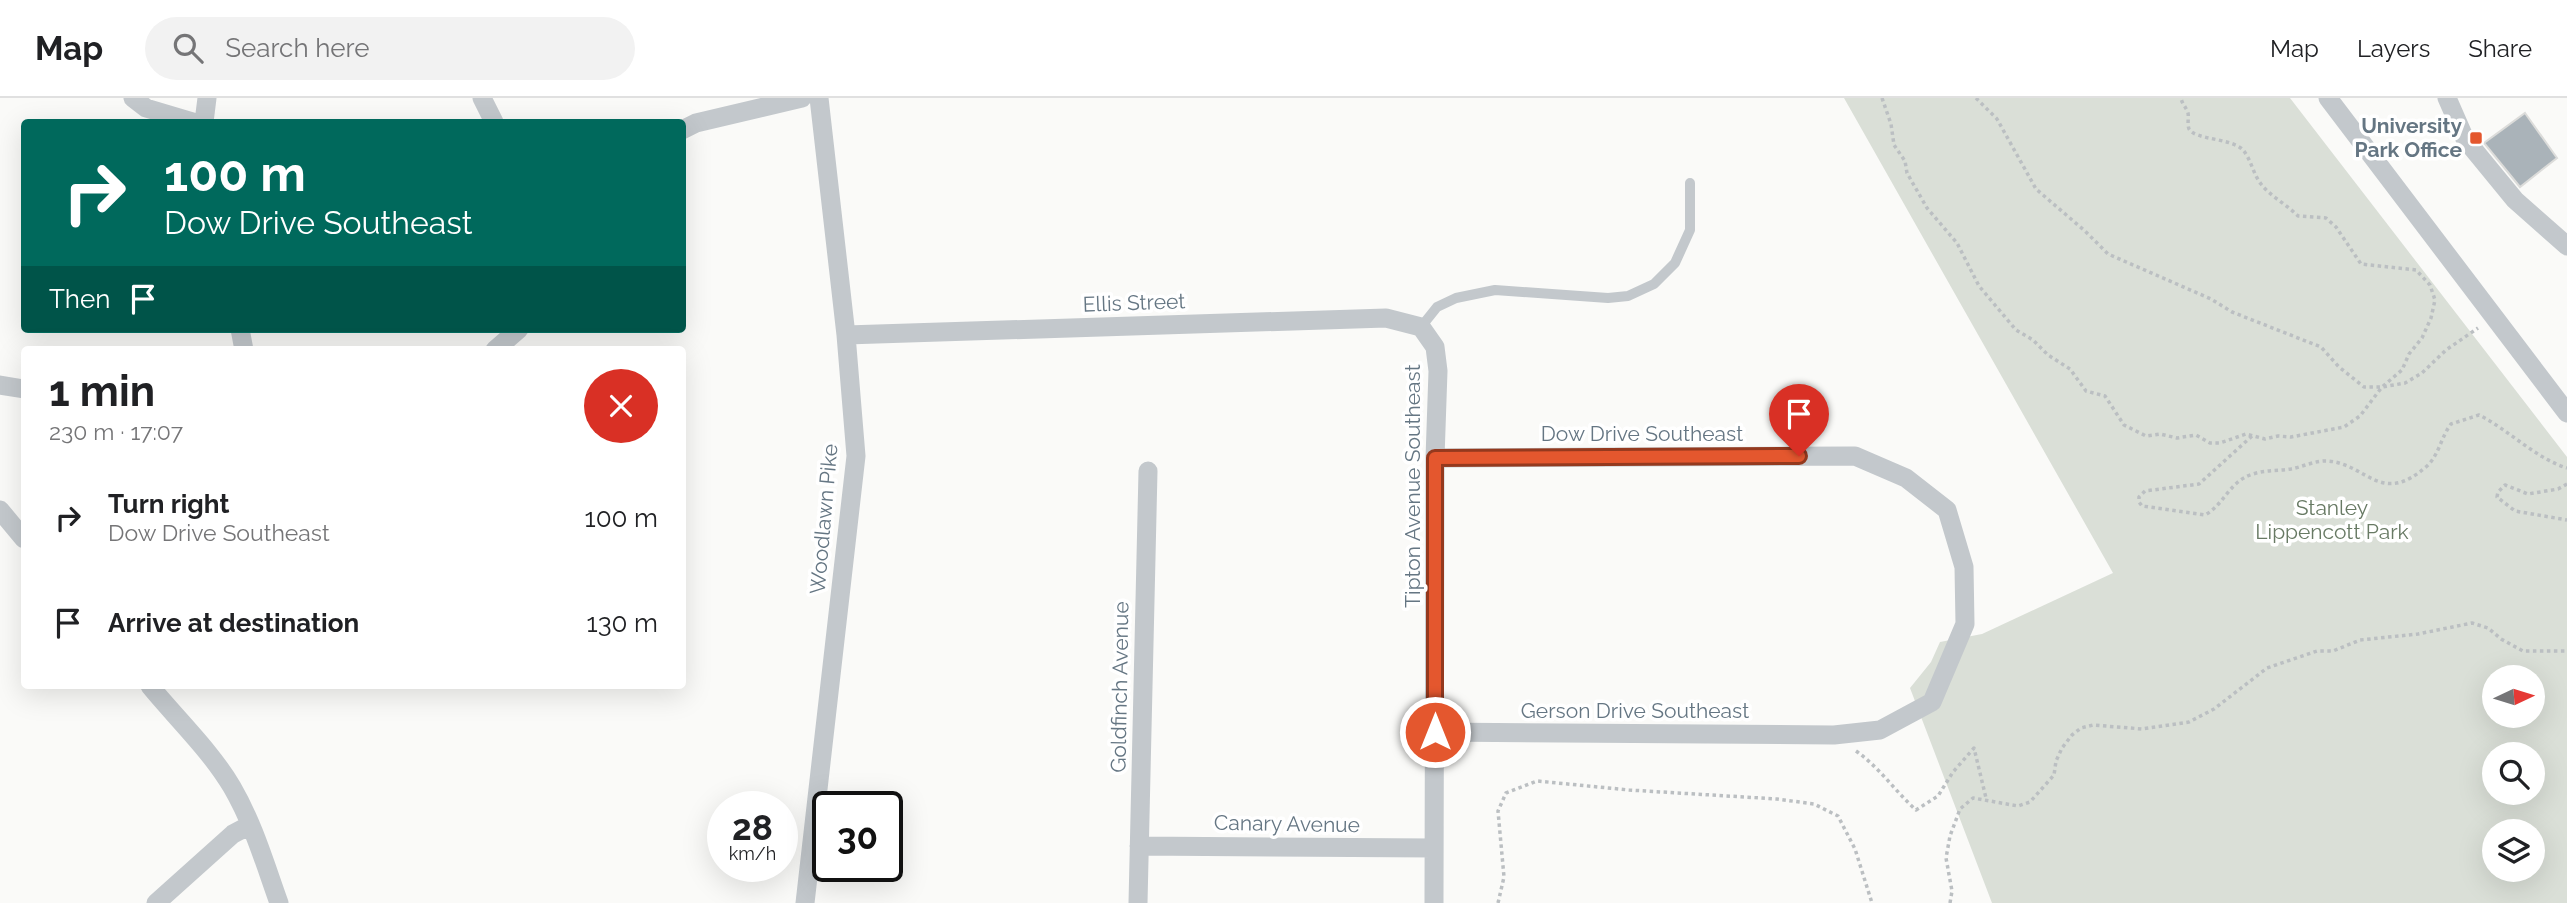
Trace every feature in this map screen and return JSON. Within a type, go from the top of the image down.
[{"type":"street","points":[[132,98],[146,108],[183,119]]},
{"type":"street","points":[[204,119],[207,98]]},
{"type":"street","points":[[482,98],[492,119]]},
{"type":"street","points":[[686,128],[696,123],[802,98]]},
{"type":"street","name":"Woodlawn Pike","points":[[805,903],[856,456],[846,335],[819,98]]},
{"type":"street","points":[[2328,98],[2567,413]]},
{"type":"street","points":[[2447,98],[2465,138],[2498,180],[2515,200],[2567,246]]},
{"type":"street","name":"Ellis Street","points":[[846,335],[1386,318],[1421,327]]},
{"type":"street","name":"Tipton Avenue Southeast","points":[[1421,327],[1435,346],[1438,372],[1435,458],[1434,903]]},
{"type":"street","points":[[500,346],[514,333]]},
{"type":"street","points":[[0,385],[21,388]]},
{"type":"street","name":"Dow Drive Southeast","points":[[1435,458],[1854,456],[1906,478],[1947,510],[1964,567],[1965,624],[1932,702],[1880,730],[1834,735]]},
{"type":"street","name":"Goldfinch Avenue","points":[[1138,903],[1148,471]]},
{"type":"street","points":[[0,510],[21,535]]},
{"type":"street","points":[[153,689],[216,764],[232,788],[250,825],[279,903]]},
{"type":"street","name":"Gerson Drive Southeast","points":[[1435,732],[1834,735]]},
{"type":"street","points":[[156,903],[233,834],[250,825]]},
{"type":"street","name":"Canary Avenue","points":[[1139,846],[1434,848]]},
{"type":"lane","points":[[1421,327],[1437,307],[1456,298],[1494,290],[1608,298],[1628,296],[1654,284],[1675,262],[1690,230],[1690,183]]},
{"type":"path","points":[[1882,98],[1895,145],[1905,161],[1907,173],[1923,200],[1956,243],[1979,286],[2016,330],[2070,369],[2086,391],[2105,396],[2124,425],[2146,436],[2161,434],[2177,438],[2196,435],[2210,443],[2220,443],[2246,434],[2265,439],[2344,427],[2360,416],[2382,387],[2402,370],[2409,354],[2422,338],[2435,300],[2430,285],[2416,270],[2361,264],[2336,227],[2326,218],[2298,216],[2284,202],[2268,192],[2251,168],[2245,152],[2239,147],[2210,136],[2193,134],[2190,130],[2189,114],[2181,98]]},
{"type":"path","points":[[1976,98],[1997,119],[2036,189],[2108,254],[2211,299],[2232,312],[2321,347],[2339,367],[2364,387],[2404,383],[2422,373],[2492,314]]},
{"type":"path","points":[[2253,436],[2199,484],[2145,491],[2139,497],[2139,502],[2142,506],[2205,515],[2217,506],[2232,485],[2246,476],[2325,460],[2351,468],[2368,479],[2381,483],[2405,480],[2426,468],[2432,461],[2451,424],[2479,415],[2557,466],[2567,468]]},
{"type":"path","points":[[2567,484],[2558,489],[2528,494],[2505,485],[2497,497],[2515,511],[2567,520]]},
{"type":"path","points":[[1950,903],[1952,891],[1946,858],[1950,836],[1960,809],[1973,798],[2018,806],[2031,802],[2054,775],[2062,748],[2072,734],[2081,728],[2093,725],[2142,729],[2189,722],[2214,709],[2267,668],[2317,651],[2333,651],[2360,640],[2418,634],[2472,623],[2488,628],[2501,639],[2524,651],[2567,651]]},
{"type":"path","points":[[1834,735],[1867,758],[1896,792],[1916,810],[1938,796],[1953,772],[1974,748],[1986,799]]},
{"type":"path","points":[[1498,903],[1503,877],[1498,811],[1506,793],[1537,781],[1814,804],[1838,816],[1859,859],[1872,903]]},
{"type":"green space","name":"Stanley Lippencott Park","points":[[1844,98],[2290,98],[2567,457],[2567,903],[1992,903],[1910,688],[1931,662],[1940,642],[1982,634],[2113,573]]},
{"type":"building","points":[[2525,113],[2557,158],[2520,187],[2484,143]]},
{"type":"place","name":"University Park Office","points":[[2476,138]]},
{"type":"route","points":[[1435,732],[1435,458],[1799,456]]}]
